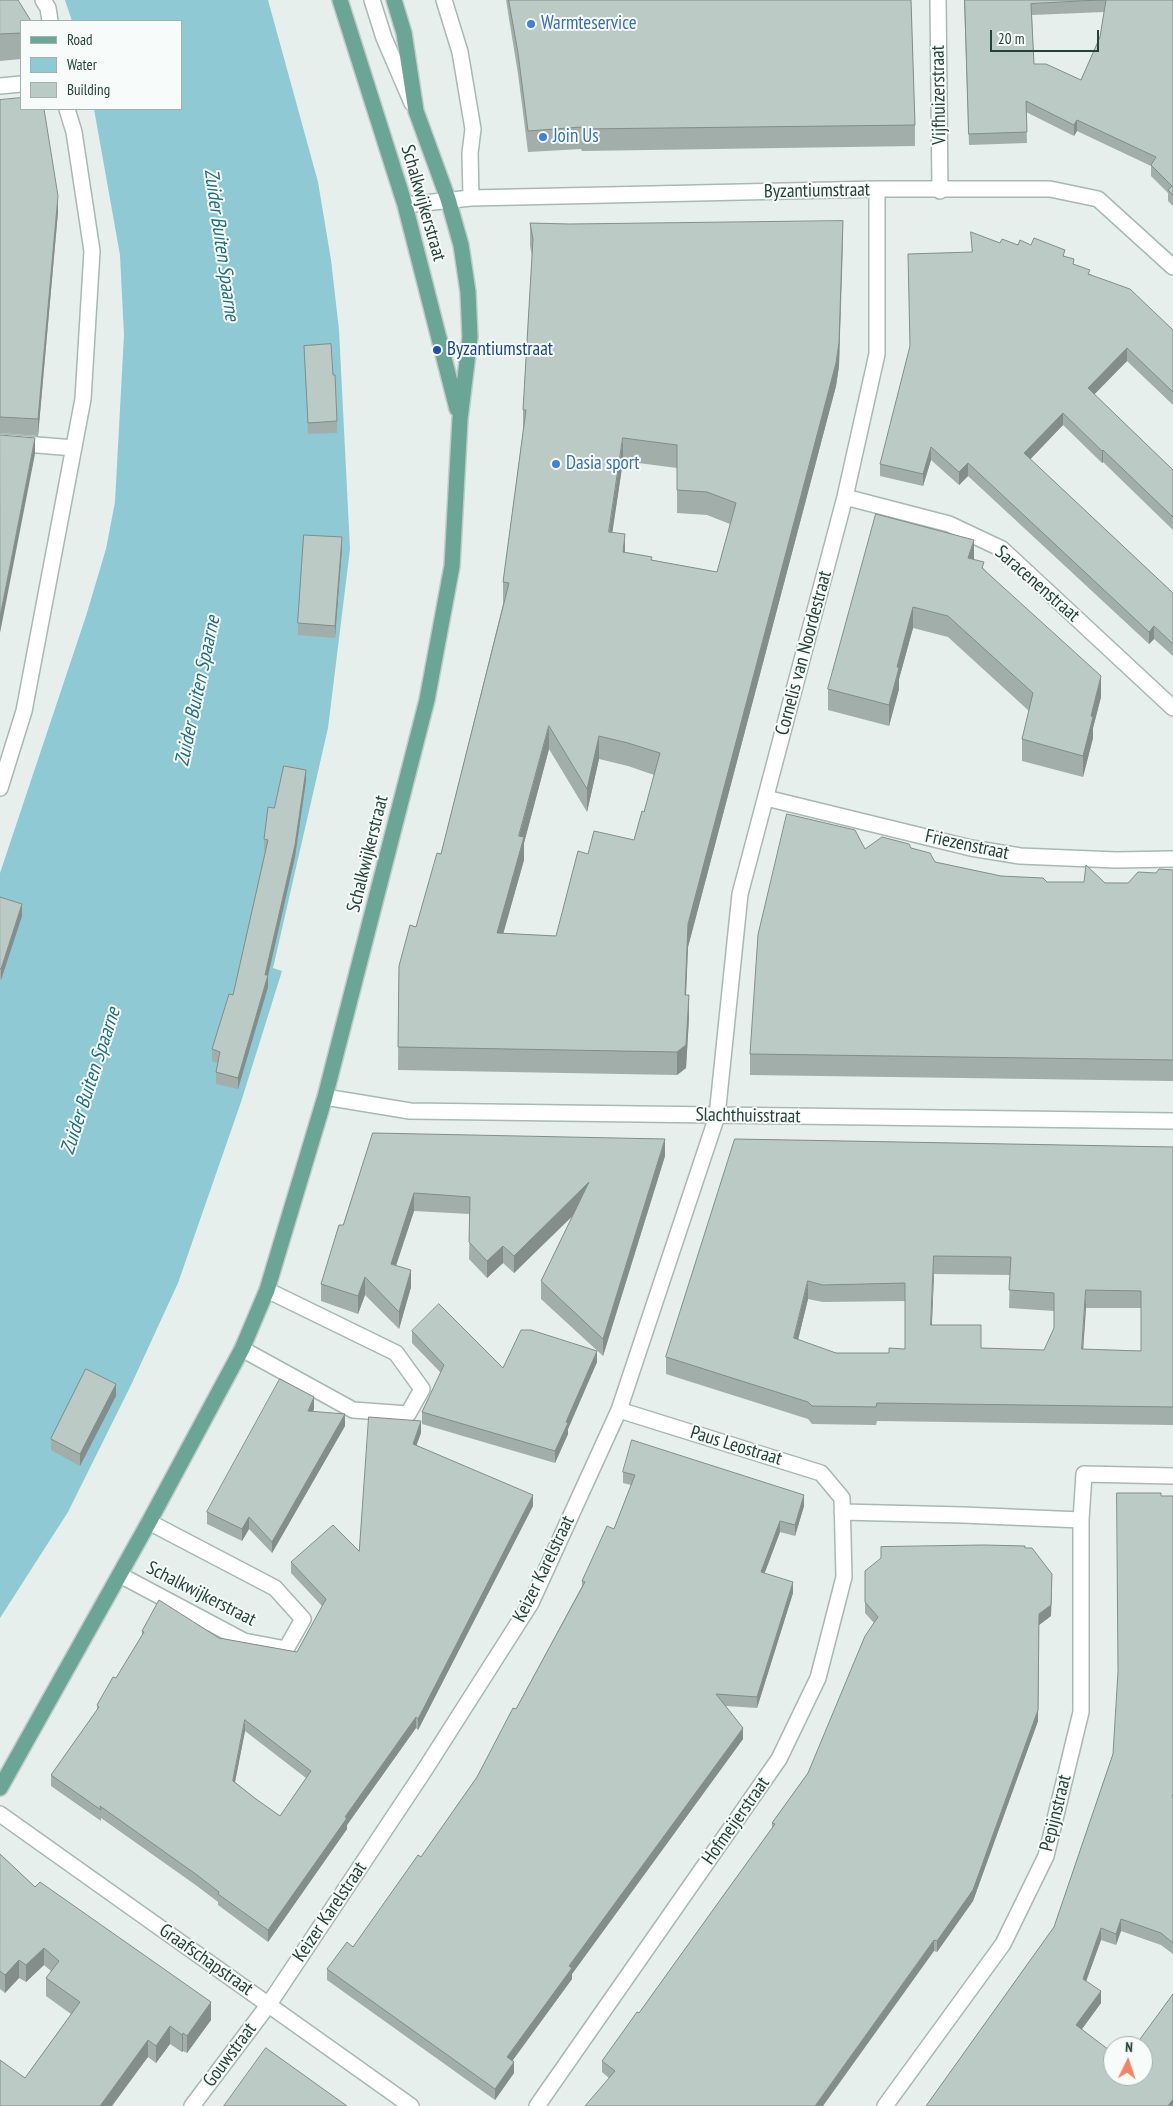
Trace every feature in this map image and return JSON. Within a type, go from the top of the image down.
[{"type":"main road","name":"Schalkwijkerstraat","points":[[340,0],[405,205],[460,419]]},
{"type":"main road","name":"Schalkwijkerstraat","points":[[0,1788],[120,1575],[242,1349],[267,1290],[324,1097],[427,700],[452,566],[460,419],[470,337],[468,292],[461,245],[448,199],[416,111],[404,33],[394,0]]},
{"type":"street","points":[[43,0],[48,8],[50,20]]},
{"type":"street","name":"Schalkwijkerstraat","points":[[372,0],[384,38],[416,111]]},
{"type":"street","points":[[444,0],[460,52],[474,129],[470,153],[471,198]]},
{"type":"street","name":"Vijfhuizerstraat","points":[[938,0],[940,191]]},
{"type":"street","points":[[0,86],[20,84]]},
{"type":"street","points":[[0,788],[24,711],[83,399],[92,251],[74,132],[67,110]]},
{"type":"street","name":"Byzantiumstraat","points":[[405,205],[471,198],[877,189],[940,191],[1050,189],[1098,199],[1173,268]]},
{"type":"street","name":"Cornelis van Noordestraat","points":[[717,1116],[740,894],[845,497],[877,354],[877,189]]},
{"type":"street","points":[[0,442],[74,448]]},
{"type":"street","name":"Saracenenstraat","points":[[845,497],[949,524],[1002,549],[1173,708]]},
{"type":"street","name":"Friezenstraat","points":[[766,798],[970,848],[1020,856],[1116,860],[1173,859]]},
{"type":"street","name":"Slachthuisstraat","points":[[324,1097],[410,1111],[1173,1121]]},
{"type":"street","name":"Keizer Karelstraat","points":[[269,2004],[418,1779],[531,1603],[619,1410],[717,1116]]},
{"type":"street","points":[[242,1349],[353,1410],[408,1414],[422,1388],[396,1353],[267,1290]]},
{"type":"street","name":"Paus Leostraat","points":[[619,1410],[821,1473],[842,1505]]},
{"type":"street","name":"Pepijnstraat","points":[[885,2106],[1002,1944],[1046,1856],[1081,1712],[1081,1520],[1084,1474],[1173,1476]]},
{"type":"street","points":[[842,1505],[1081,1520]]},
{"type":"street","name":"Hofmeijerstraat","points":[[537,2106],[779,1759],[818,1678],[844,1577],[842,1505]]},
{"type":"street","name":"Schalkwijkerstraat","points":[[120,1575],[244,1641],[286,1649],[303,1619],[275,1588],[149,1522]]},
{"type":"street","name":"Graafschapstraat","points":[[0,1814],[411,2106]]},
{"type":"street","name":"Gouwstraat","points":[[192,2106],[269,2004]]},
{"type":"water","name":"Zuider Buiten Spaarne","points":[[65,0],[268,0],[318,182],[331,260],[339,330],[350,549],[328,728],[273,968],[282,971],[241,1102],[178,1283],[132,1383],[68,1512],[0,1618],[0,873],[86,616],[106,549],[115,502],[124,335],[120,255],[94,110],[182,110],[182,20],[72,20]]},
{"type":"building","points":[[0,0],[18,0],[30,20],[20,20],[20,33],[0,34]]},
{"type":"building","points":[[509,0],[911,0],[915,125],[582,129],[581,127],[528,131]]},
{"type":"building","points":[[965,0],[1106,0],[1173,0],[1173,195],[1168,190],[1172,186],[1151,165],[1156,157],[1077,120],[1074,125],[1026,101],[1027,132],[969,134]],"holes":[[[1106,0],[1100,37],[1081,80],[1046,64],[1034,64],[1031,4]]]},
{"type":"building","points":[[20,98],[20,110],[44,110],[58,196],[38,419],[0,417],[0,100]]},
{"type":"building","points":[[843,221],[839,343],[836,363],[688,924],[685,995],[689,995],[686,1045],[677,1052],[398,1047],[399,966],[410,925],[416,927],[437,853],[441,854],[509,583],[503,582],[526,410],[523,410],[533,239],[530,223]],"holes":[[[623,438],[677,445],[677,490],[707,492],[736,503],[717,572],[651,560],[652,557],[623,552],[625,534],[609,532]],[[549,726],[587,789],[599,736],[660,753],[644,812],[642,811],[634,840],[594,831],[588,854],[578,851],[556,936],[497,933],[524,837],[519,836]]]},
{"type":"building","points":[[971,232],[1000,243],[1002,239],[1018,245],[1020,240],[1031,245],[1034,238],[1065,250],[1063,256],[1074,259],[1073,264],[1090,270],[1088,274],[1130,289],[1173,330],[1173,392],[1127,348],[1088,388],[1173,470],[1173,517],[1063,413],[1024,453],[1173,593],[1173,644],[1154,626],[1149,632],[968,463],[959,472],[931,447],[923,474],[880,464],[910,346],[908,254],[972,252]]},
{"type":"building","points":[[331,344],[333,375],[335,375],[337,421],[308,423],[304,346]]},
{"type":"building","points":[[0,435],[35,438],[0,617]]},
{"type":"building","points":[[876,514],[974,540],[968,558],[984,562],[982,568],[1101,676],[1083,756],[1022,739],[1033,693],[948,616],[913,607],[889,705],[828,689]]},
{"type":"building","points":[[304,535],[342,537],[335,626],[298,623]]},
{"type":"building","points":[[284,766],[306,770],[295,845],[265,975],[268,975],[238,1078],[216,1072],[220,1052],[212,1049],[229,994],[233,995],[268,840],[264,839],[268,807],[274,808]]},
{"type":"building","points":[[787,814],[855,830],[865,849],[882,837],[909,844],[911,848],[930,853],[935,862],[1001,876],[1043,878],[1047,882],[1084,882],[1086,865],[1105,883],[1128,883],[1138,872],[1156,873],[1159,869],[1173,870],[1173,1060],[750,1054],[758,935]]},
{"type":"building","points":[[0,897],[22,904],[1,969],[0,968]]},
{"type":"building","points":[[373,1133],[665,1139],[603,1339],[541,1281],[589,1182],[514,1256],[503,1246],[487,1261],[469,1242],[470,1197],[414,1193],[391,1264],[411,1270],[399,1312],[365,1277],[358,1296],[321,1284],[339,1225],[343,1225]]},
{"type":"building","points":[[735,1139],[1173,1147],[1173,1407],[877,1403],[876,1407],[812,1406],[808,1402],[666,1357]],"holes":[[[934,1256],[1011,1257],[1009,1290],[1054,1293],[1054,1328],[1044,1350],[981,1348],[981,1325],[931,1325]],[[808,1281],[823,1285],[905,1283],[905,1349],[889,1348],[889,1353],[836,1353],[794,1338]],[[1086,1290],[1141,1291],[1141,1351],[1082,1349]]]},
{"type":"building","points":[[439,1304],[503,1368],[521,1330],[531,1330],[597,1351],[555,1451],[422,1412],[444,1365],[412,1331]]},
{"type":"building","points":[[86,1369],[116,1384],[80,1454],[51,1439]]},
{"type":"building","points":[[280,1379],[314,1397],[308,1411],[345,1414],[272,1542],[249,1517],[242,1529],[207,1512]]},
{"type":"building","points":[[369,1417],[421,1421],[413,1444],[533,1495],[418,1719],[416,1717],[268,1930],[218,1894],[219,1892],[197,1875],[100,1806],[101,1810],[51,1775],[99,1707],[97,1705],[113,1677],[116,1678],[144,1632],[142,1631],[159,1600],[219,1638],[297,1652],[326,1599],[291,1562],[333,1525],[359,1551]],"holes":[[[245,1720],[311,1771],[280,1816],[256,1799],[233,1781]]]},
{"type":"building","points":[[632,1440],[804,1495],[795,1525],[780,1521],[761,1572],[793,1582],[757,1697],[716,1694],[743,1728],[569,1966],[572,1968],[507,2057],[514,2062],[495,2089],[327,1969],[347,1942],[353,1947],[418,1855],[421,1857],[477,1777],[513,1708],[516,1709],[585,1582],[582,1581],[607,1526],[614,1529],[635,1475],[623,1472]]},
{"type":"building","points":[[1117,1493],[1161,1493],[1161,1496],[1173,1496],[1173,1943],[1161,1933],[1121,1919],[1116,1934],[1101,1928],[1083,1979],[1101,1991],[1076,2025],[1103,2045],[1103,2086],[1153,2086],[1153,2036],[1142,2036],[1173,1994],[1173,2099],[1168,2106],[926,2106],[1054,1927],[1113,1754],[1118,1672]]},
{"type":"building","points":[[1025,1546],[1025,1548],[1032,1548],[1052,1574],[1051,1605],[1039,1614],[1038,1710],[973,1890],[937,1941],[934,1940],[815,2106],[585,2106],[615,2071],[602,2061],[637,2012],[639,2013],[775,1824],[772,1823],[808,1773],[865,1636],[878,1617],[865,1602],[865,1571],[881,1558],[881,1547]]},
{"type":"building","points":[[0,1854],[35,1887],[40,1882],[211,2002],[187,2036],[183,2033],[182,2035],[170,2026],[156,2046],[148,2040],[100,2106],[0,2106],[0,2060],[25,2078],[80,2002],[46,1978],[59,1961],[44,1948],[26,1965],[19,1960],[5,1975],[0,1971]]},
{"type":"building","points":[[266,2048],[347,2106],[224,2106]]},
{"type":"place","name":"Warmteservice","points":[[531,24]]},
{"type":"place","name":"Join Us","points":[[543,137]]},
{"type":"place","name":"Byzantiumstraat","points":[[437,350]]},
{"type":"place","name":"Dasia sport","points":[[556,464]]}]
